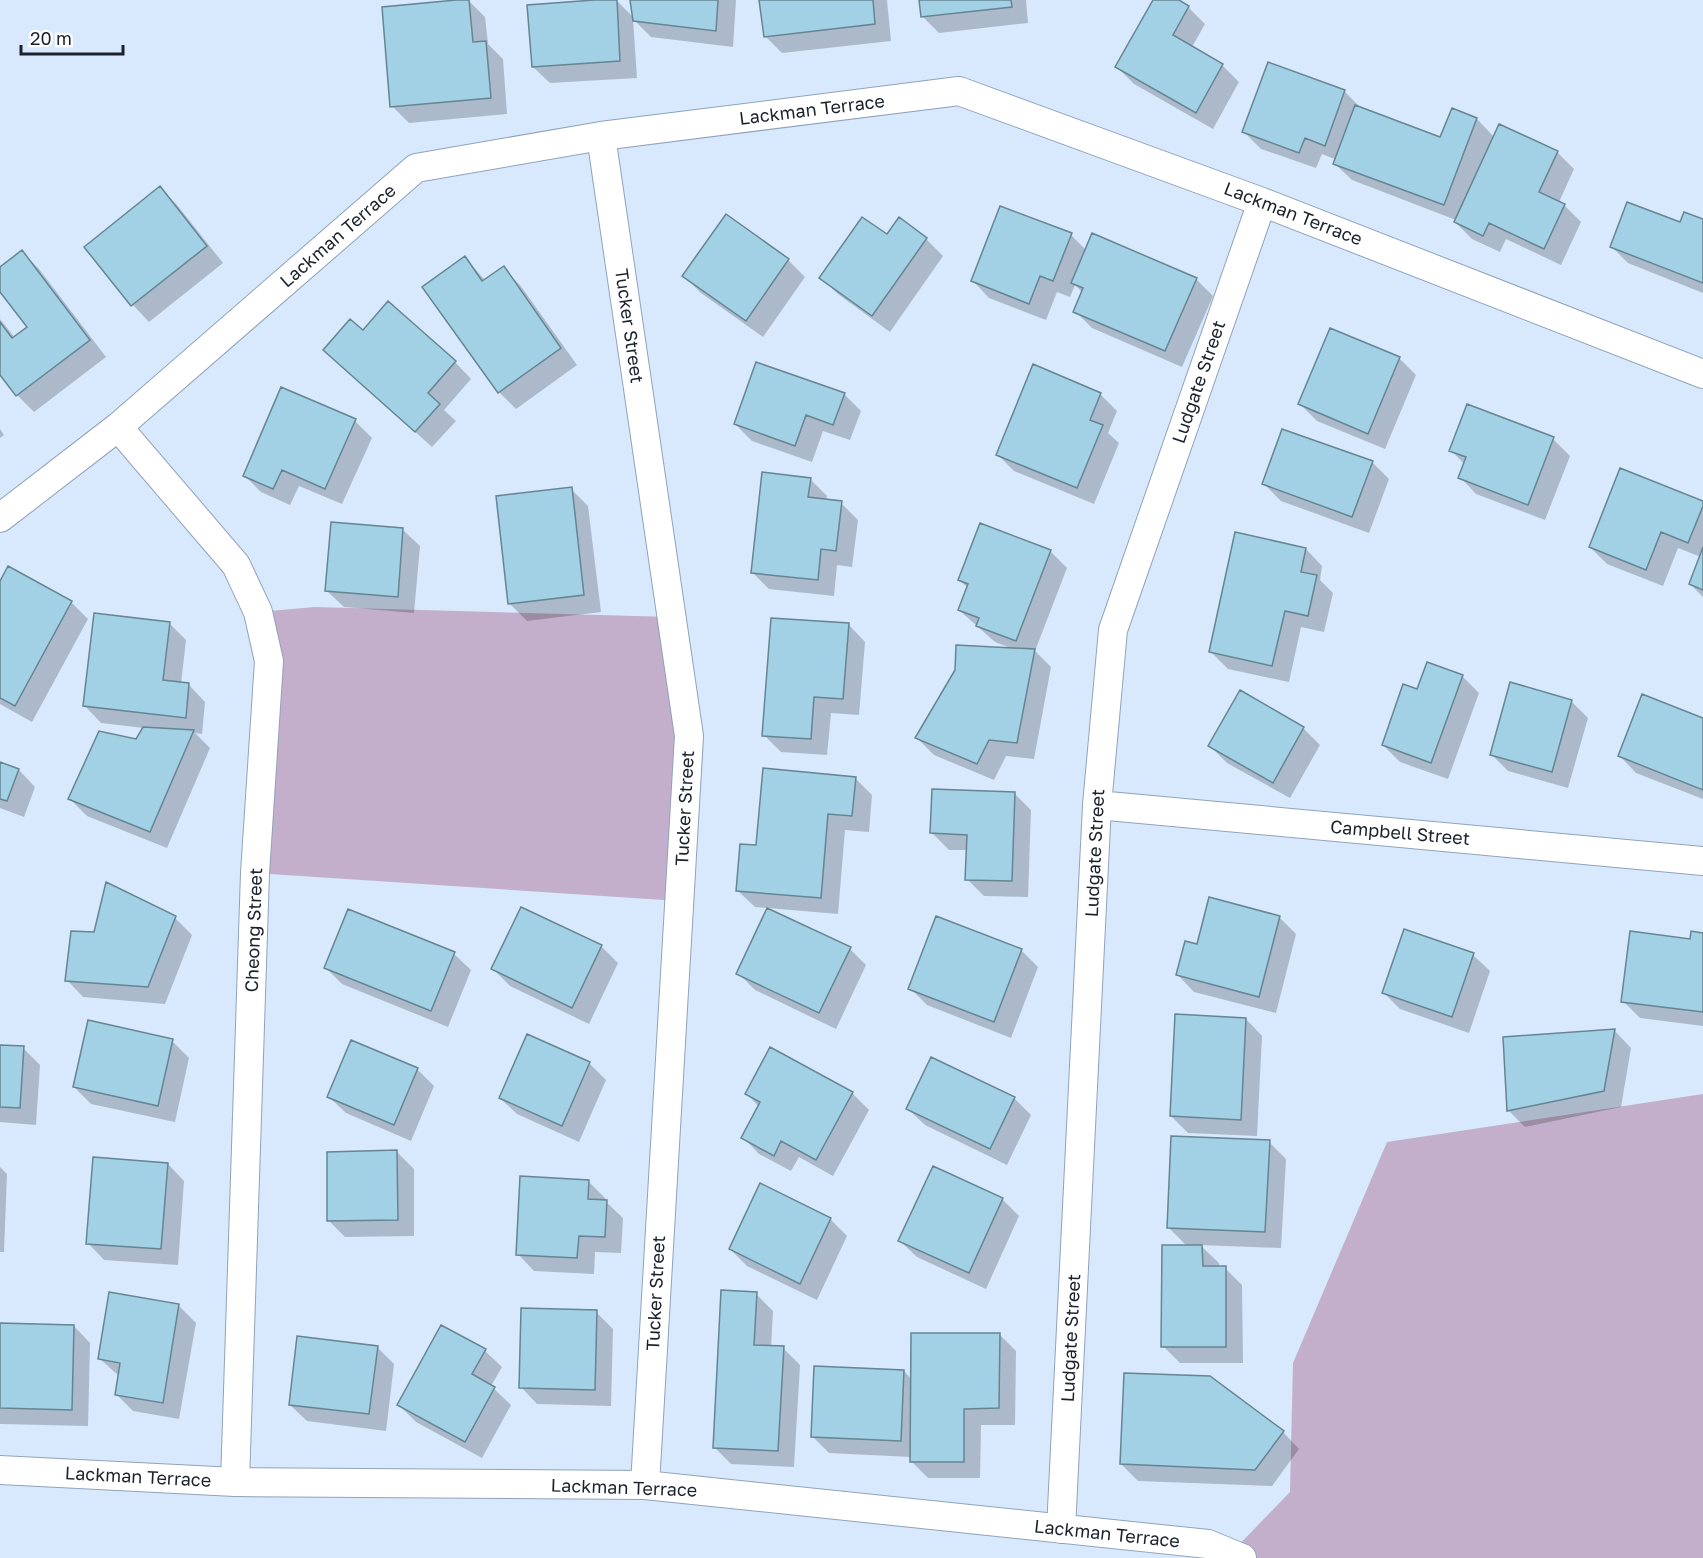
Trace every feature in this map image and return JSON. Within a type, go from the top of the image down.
[{"type":"street","name":"Lackman Terrace","points":[[0,518],[118,427],[416,168],[601,136],[959,91],[1262,202],[1703,374]]},
{"type":"street","name":"Tucker Street","points":[[601,136],[689,736],[645,1485]]},
{"type":"street","name":"Ludgate Street","points":[[1061,1529],[1096,805],[1113,630],[1262,202]]},
{"type":"street","name":"Cheong Street","points":[[118,427],[236,565],[258,612],[269,661],[255,873],[235,1482]]},
{"type":"street","name":"Campbell Street","points":[[1096,805],[1703,861]]},
{"type":"street","name":"Lackman Terrace","points":[[0,1470],[235,1482],[645,1485],[1208,1544],[1242,1558]]},
{"type":"shaded area","points":[[315,607],[672,617],[679,901],[255,873],[258,612]]},
{"type":"shaded area","points":[[1703,1094],[1703,1558],[1242,1558],[1232,1552],[1290,1492],[1293,1363],[1387,1142]]},
{"type":"building","points":[[469,0],[473,42],[486,41],[491,98],[390,107],[382,7]]},
{"type":"building","points":[[617,0],[620,61],[532,67],[527,5]]},
{"type":"building","points":[[630,0],[718,0],[716,31],[633,21]]},
{"type":"building","points":[[759,0],[873,0],[875,24],[764,37]]},
{"type":"building","points":[[919,0],[1011,0],[1012,7],[921,17]]},
{"type":"building","points":[[1153,0],[1179,0],[1189,6],[1173,35],[1223,64],[1196,113],[1115,67]]},
{"type":"building","points":[[1268,62],[1345,90],[1325,146],[1305,138],[1299,153],[1242,132]]},
{"type":"building","points":[[1355,105],[1440,137],[1452,108],[1477,118],[1444,205],[1333,164]]},
{"type":"building","points":[[1499,124],[1558,151],[1539,192],[1565,204],[1544,249],[1489,223],[1483,236],[1454,222]]},
{"type":"building","points":[[160,186],[207,246],[131,306],[84,247]]},
{"type":"building","points":[[1627,202],[1680,222],[1684,212],[1703,219],[1703,283],[1610,247]]},
{"type":"building","points":[[1000,206],[1072,233],[1053,281],[1040,276],[1029,304],[971,281]]},
{"type":"building","points":[[726,214],[789,259],[746,321],[682,276]]},
{"type":"building","points":[[862,217],[887,234],[899,217],[927,238],[872,316],[819,278]]},
{"type":"building","points":[[1092,233],[1197,278],[1165,351],[1073,312],[1083,288],[1071,283]]},
{"type":"building","points":[[22,250],[90,340],[16,396],[0,375],[0,322],[12,338],[27,327],[0,292],[0,267]]},
{"type":"building","points":[[465,256],[482,281],[504,266],[561,348],[498,393],[422,287]]},
{"type":"building","points":[[388,301],[456,361],[428,393],[440,404],[415,432],[323,350],[350,319],[363,330]]},
{"type":"building","points":[[1330,328],[1400,357],[1368,434],[1298,404]]},
{"type":"building","points":[[756,362],[845,393],[833,425],[806,415],[795,446],[734,424]]},
{"type":"building","points":[[1033,364],[1101,393],[1090,420],[1103,425],[1077,488],[996,455]]},
{"type":"building","points":[[281,387],[356,419],[325,489],[282,470],[273,489],[243,476]]},
{"type":"building","points":[[1467,404],[1554,437],[1528,505],[1458,478],[1466,457],[1449,451]]},
{"type":"building","points":[[1282,429],[1373,461],[1352,517],[1262,484]]},
{"type":"building","points":[[1620,468],[1703,501],[1688,543],[1661,532],[1646,570],[1589,547]]},
{"type":"building","points":[[762,472],[811,478],[808,497],[842,501],[836,551],[821,549],[818,580],[751,573]]},
{"type":"building","points":[[572,487],[584,595],[508,604],[496,496]]},
{"type":"building","points":[[331,522],[403,528],[398,597],[325,591]]},
{"type":"building","points":[[980,523],[1051,550],[1016,641],[976,626],[979,618],[958,610],[968,584],[958,580]]},
{"type":"building","points":[[1235,532],[1306,548],[1301,572],[1317,575],[1308,616],[1285,611],[1272,666],[1209,652]]},
{"type":"building","points":[[1703,547],[1703,590],[1689,584]]},
{"type":"building","points":[[8,566],[72,601],[15,706],[0,698],[0,581]]},
{"type":"building","points":[[94,613],[170,622],[163,680],[189,683],[186,718],[83,706]]},
{"type":"building","points":[[771,618],[849,623],[843,699],[814,697],[811,739],[762,736]]},
{"type":"building","points":[[956,645],[1035,649],[1017,743],[989,740],[977,764],[915,738],[955,670]]},
{"type":"building","points":[[1427,662],[1463,675],[1431,763],[1382,745],[1403,684],[1417,689]]},
{"type":"building","points":[[1510,682],[1572,700],[1552,772],[1490,755]]},
{"type":"building","points":[[1240,690],[1304,727],[1273,783],[1208,746]]},
{"type":"building","points":[[1642,694],[1703,718],[1703,790],[1618,756]]},
{"type":"building","points":[[143,727],[194,730],[150,832],[68,799],[99,731],[136,739]]},
{"type":"building","points":[[0,762],[19,769],[7,801],[0,799]]},
{"type":"building","points":[[763,768],[856,777],[852,816],[828,814],[821,898],[736,891],[740,844],[756,845]]},
{"type":"building","points":[[932,789],[1015,792],[1012,881],[965,880],[967,835],[930,833]]},
{"type":"building","points":[[106,882],[176,916],[148,987],[65,981],[71,931],[94,932]]},
{"type":"building","points":[[1209,897],[1280,916],[1259,997],[1176,975],[1185,941],[1197,944]]},
{"type":"building","points":[[521,907],[602,945],[572,1008],[491,969]]},
{"type":"building","points":[[767,908],[851,947],[819,1013],[736,974]]},
{"type":"building","points":[[348,909],[455,952],[431,1011],[324,968]]},
{"type":"building","points":[[936,916],[1022,949],[994,1022],[908,989]]},
{"type":"building","points":[[1404,929],[1474,953],[1452,1017],[1382,993]]},
{"type":"building","points":[[1630,931],[1690,939],[1691,931],[1703,933],[1703,1012],[1621,1002]]},
{"type":"building","points":[[1175,1014],[1246,1018],[1241,1120],[1170,1116]]},
{"type":"building","points":[[88,1020],[173,1039],[158,1106],[73,1087]]},
{"type":"building","points":[[1615,1029],[1604,1091],[1507,1111],[1503,1037]]},
{"type":"building","points":[[527,1034],[590,1062],[562,1126],[499,1098]]},
{"type":"building","points":[[351,1040],[418,1068],[394,1125],[327,1097]]},
{"type":"building","points":[[0,1045],[24,1046],[20,1108],[0,1107]]},
{"type":"building","points":[[770,1047],[853,1092],[816,1160],[781,1141],[774,1156],[741,1138],[760,1102],[745,1094]]},
{"type":"building","points":[[931,1057],[1015,1097],[990,1149],[906,1109]]},
{"type":"building","points":[[1171,1136],[1270,1140],[1265,1232],[1167,1228]]},
{"type":"building","points":[[397,1150],[398,1220],[327,1221],[327,1152]]},
{"type":"building","points":[[93,1157],[168,1163],[161,1249],[86,1244]]},
{"type":"building","points":[[933,1166],[1003,1198],[969,1273],[898,1241]]},
{"type":"building","points":[[520,1176],[589,1180],[588,1199],[607,1200],[605,1237],[579,1236],[577,1258],[516,1255]]},
{"type":"building","points":[[760,1183],[831,1218],[800,1284],[729,1249]]},
{"type":"building","points":[[1162,1245],[1202,1245],[1203,1266],[1226,1266],[1226,1347],[1161,1347]]},
{"type":"building","points":[[721,1290],[757,1292],[754,1345],[784,1346],[778,1451],[713,1448]]},
{"type":"building","points":[[109,1292],[179,1304],[163,1403],[115,1395],[120,1363],[98,1359]]},
{"type":"building","points":[[521,1308],[597,1310],[595,1390],[519,1388]]},
{"type":"building","points":[[0,1323],[74,1325],[72,1410],[0,1408]]},
{"type":"building","points":[[441,1325],[486,1349],[472,1374],[495,1387],[465,1442],[397,1405]]},
{"type":"building","points":[[911,1333],[1000,1333],[999,1408],[964,1409],[964,1462],[910,1462]]},
{"type":"building","points":[[297,1336],[378,1346],[369,1414],[289,1405]]},
{"type":"building","points":[[814,1366],[904,1370],[901,1441],[811,1437]]},
{"type":"building","points":[[1124,1373],[1210,1376],[1284,1431],[1255,1470],[1120,1464]]}]
